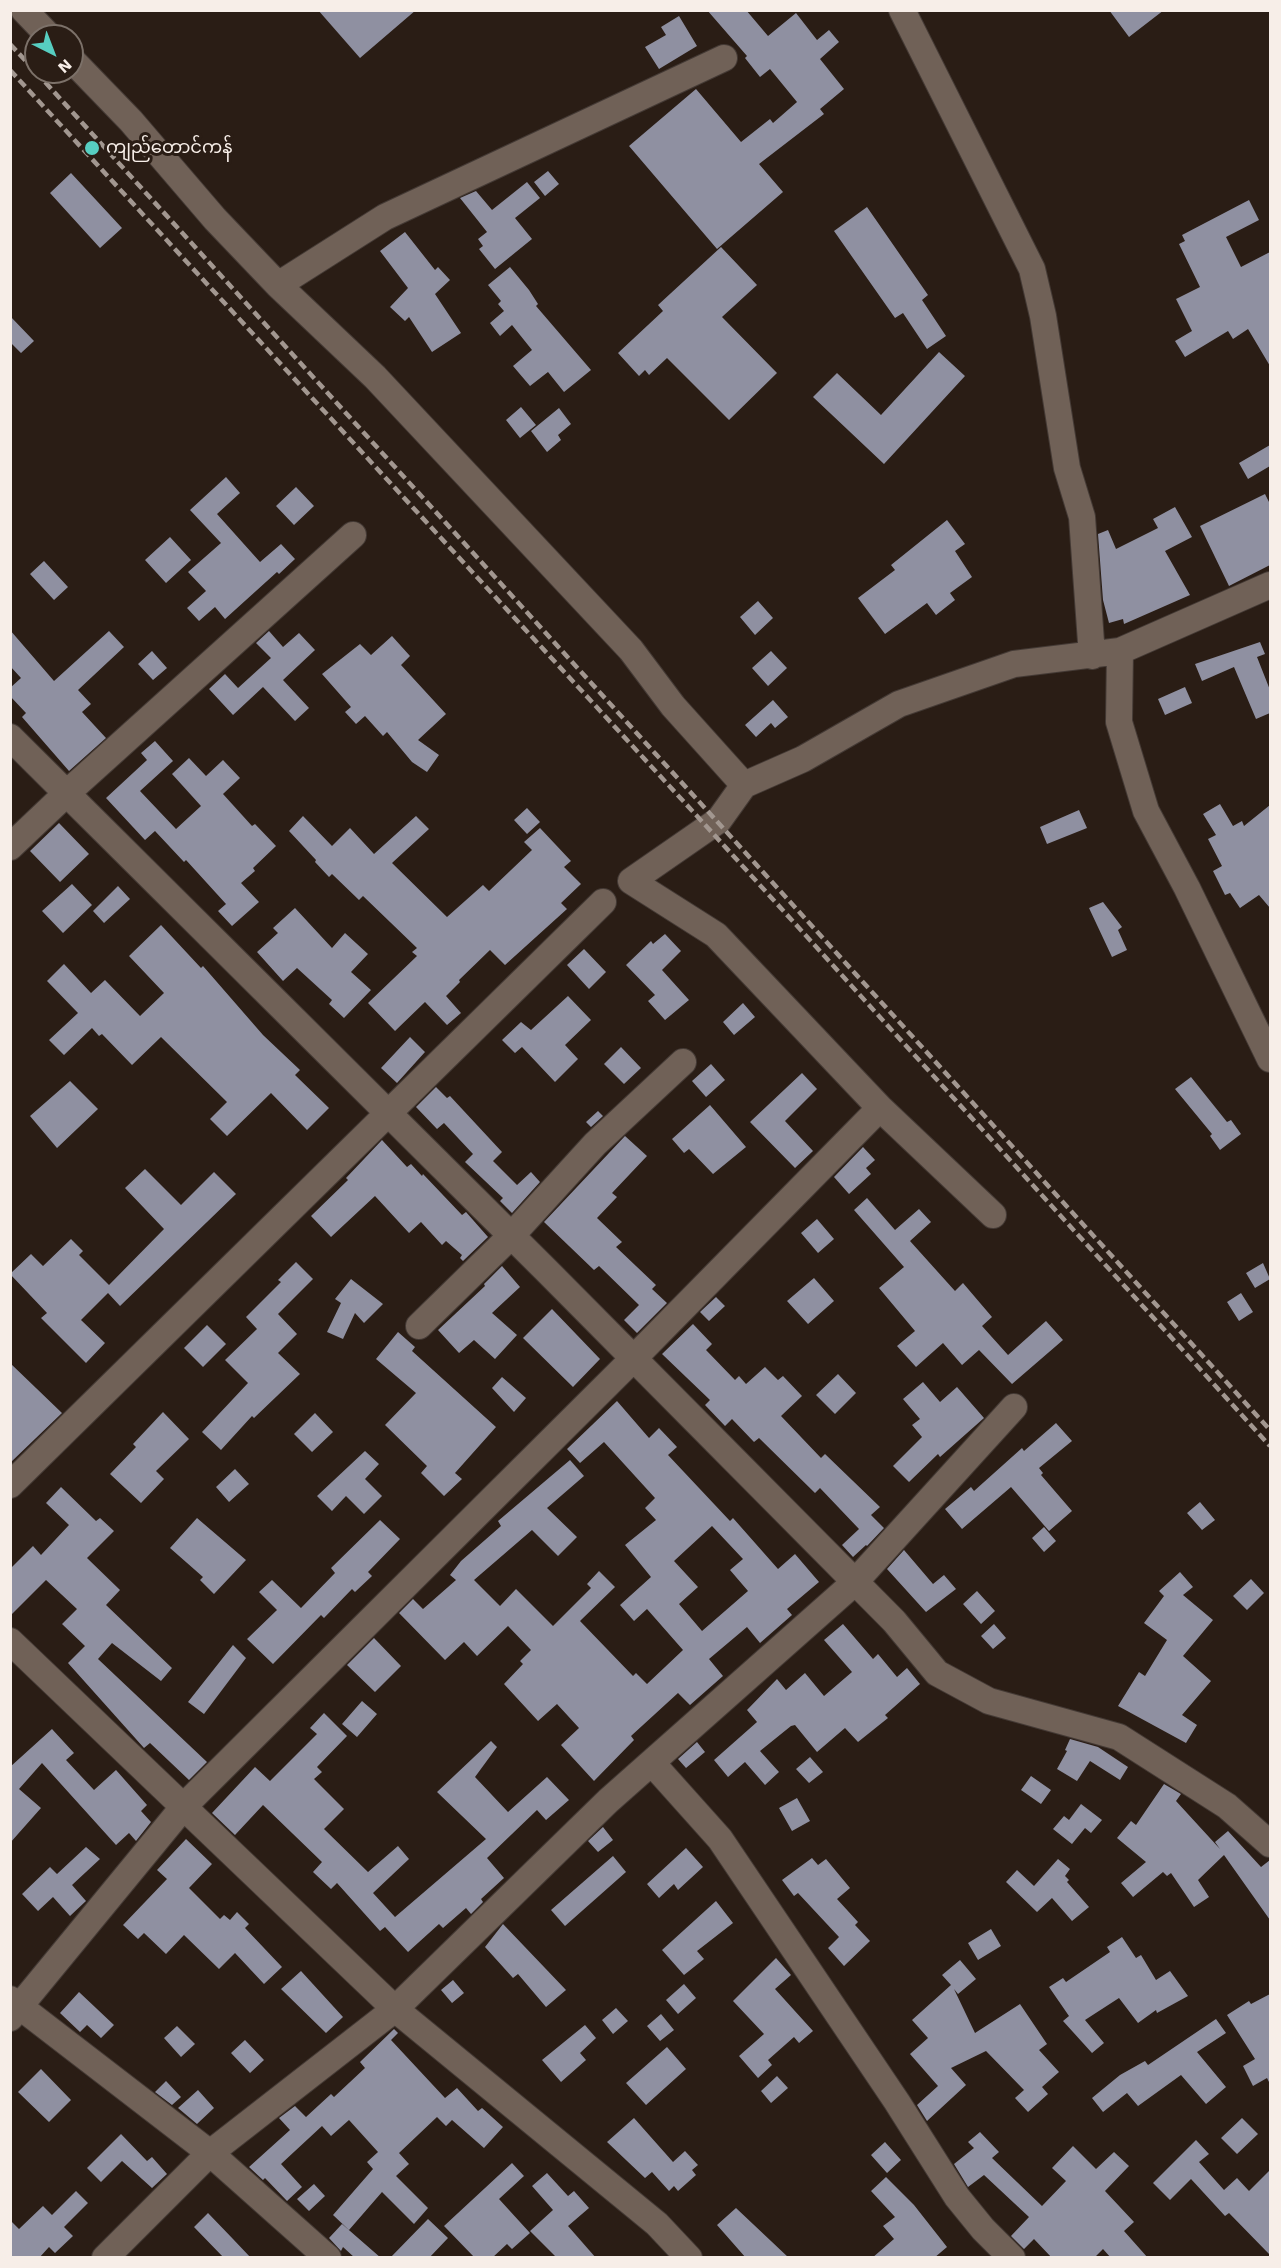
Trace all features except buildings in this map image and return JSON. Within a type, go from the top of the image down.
[{"type":"street","points":[[24,10],[37,24]]},
{"type":"street","points":[[902,10],[1021,245],[1034,277],[1043,316],[1067,468],[1082,517],[1092,656]]},
{"type":"street","points":[[278,285],[385,217],[724,58]]},
{"type":"street","points":[[84,73],[278,285],[375,377],[631,650],[673,706],[744,785]]},
{"type":"street","points":[[10,848],[68,792],[353,536]]},
{"type":"street","points":[[993,1215],[880,1108],[716,935],[631,881],[719,820],[744,785],[803,759],[899,704],[1014,664],[1120,651],[1270,585]]},
{"type":"street","points":[[1120,651],[1119,723],[1146,811],[1187,888],[1270,1059]]},
{"type":"street","points":[[10,737],[68,792],[512,1235],[894,1621],[937,1673],[989,1701],[1119,1737],[1227,1806],[1270,1844]]},
{"type":"street","points":[[10,1485],[603,902]]},
{"type":"street","points":[[419,1326],[512,1235],[595,1144],[683,1062]]},
{"type":"street","points":[[328,2258],[210,2153],[14,2008],[185,1805],[633,1359],[880,1108]]},
{"type":"street","points":[[105,2258],[210,2153],[395,2009],[608,1802],[854,1583],[1014,1407]]},
{"type":"street","points":[[10,1641],[185,1805],[395,2009],[657,2224],[689,2258]]},
{"type":"street","points":[[652,1763],[720,1839],[897,2102],[957,2197],[983,2229],[1012,2258]]},
{"type":"railway","points":[[10,44],[24,59]]},
{"type":"railway","points":[[10,70],[708,828],[1270,1446]]},
{"type":"railway","points":[[47,84],[1270,1430]]},
{"type":"place","name":"ကျည်တောင်ကန်","points":[[92,148]]}]
